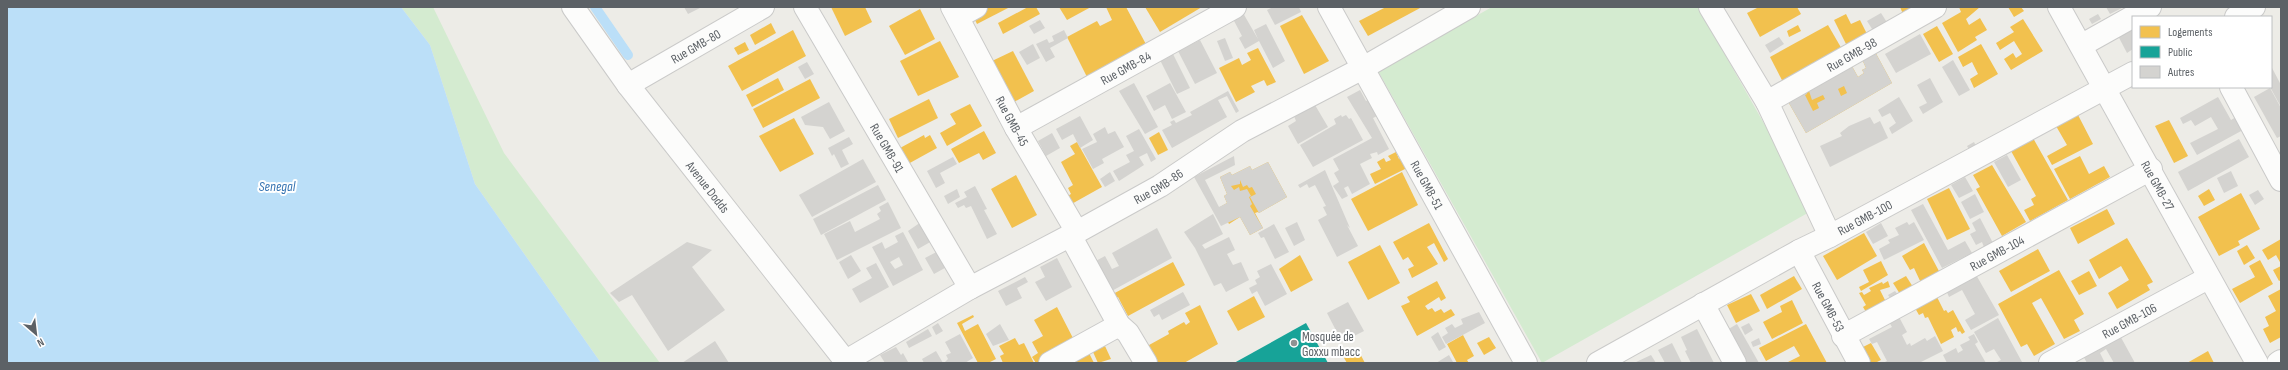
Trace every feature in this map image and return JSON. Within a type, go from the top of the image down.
[{"type":"street","name":"Avenue Dodds","points":[[573,7],[628,85],[847,362]]},
{"type":"street","name":"Rue GMB-80","points":[[628,85],[763,7]]},
{"type":"street","name":"Rue GMB-91","points":[[805,7],[970,288]]},
{"type":"street","name":"Rue GMB-84","points":[[1016,128],[1235,7]]},
{"type":"street","name":"Rue GMB-51","points":[[1329,7],[1526,363]]},
{"type":"street","name":"Rue GMB-86","points":[[847,362],[970,288],[1074,234],[1160,186],[1242,131],[1363,68],[1469,7]]},
{"type":"street","points":[[1710,7],[1767,102],[1830,236]]},
{"type":"street","name":"Rue GMB-98","points":[[1767,102],[1935,7]]},
{"type":"street","name":"Rue GMB-27","points":[[2060,7],[2151,169],[2208,278],[2257,363]]},
{"type":"street","points":[[2134,16],[2150,7]]},
{"type":"street","points":[[2238,16],[2254,7]]},
{"type":"street","name":"Rue GMB-45","points":[[962,10],[1016,128],[1074,234],[1119,325],[1128,333],[1146,363]]},
{"type":"street","points":[[2082,45],[2132,17]]},
{"type":"street","name":"Rue GMB-100","points":[[1598,363],[1799,251],[1830,236],[2132,74]]},
{"type":"street","points":[[2232,88],[2281,180]]},
{"type":"street","name":"Rue GMB-104","points":[[1843,336],[2151,169]]},
{"type":"street","name":"Rue GMB-53","points":[[1799,251],[1843,336],[1859,363]]},
{"type":"street","name":"Rue GMB-106","points":[[2050,363],[2208,278]]},
{"type":"street","points":[[1703,304],[1735,363]]},
{"type":"street","points":[[1050,363],[1119,325]]},
{"type":"green space","points":[[401,7],[433,7],[504,153],[660,363],[601,363],[475,184],[430,45]]},
{"type":"green space","points":[[1492,7],[1698,7],[1813,210],[1542,363],[1378,71]]},
{"type":"water","name":"Senegal","points":[[7,7],[401,7],[430,45],[475,184],[601,363],[7,363]]},
{"type":"building: Logements","points":[[831,7],[865,7],[872,22],[845,36]]},
{"type":"building: Logements","points":[[987,7],[1010,7],[977,24],[971,12]]},
{"type":"building: Logements","points":[[1028,7],[1036,7],[1040,14],[1003,34],[998,23]]},
{"type":"building: Logements","points":[[1059,7],[1091,7],[1067,20]]},
{"type":"building: Logements","points":[[1106,7],[1126,7],[1148,48],[1088,79],[1067,37],[1097,21],[1100,26],[1112,20]]},
{"type":"building: Logements","points":[[1145,7],[1202,7],[1160,32]]},
{"type":"building: Logements","points":[[1386,7],[1422,7],[1368,36],[1359,21]]},
{"type":"building: Logements","points":[[1759,7],[1797,7],[1801,14],[1760,37],[1747,13]]},
{"type":"building: Logements","points":[[1900,7],[1916,7],[1903,14]]},
{"type":"building: Logements","points":[[1959,7],[1980,7],[1966,19],[1969,25],[1980,18],[1987,30],[1975,37],[1977,40],[1958,52],[1942,23],[1961,12]]},
{"type":"building: Logements","points":[[2008,7],[2021,7],[2024,11],[2014,17]]},
{"type":"building: Logements","points":[[920,9],[935,39],[905,55],[889,26]]},
{"type":"building: Logements","points":[[1846,14],[1851,24],[1860,20],[1868,36],[1847,46],[1834,20]]},
{"type":"building: Logements","points":[[1302,15],[1329,61],[1304,74],[1280,26]]},
{"type":"building: Logements","points":[[2023,19],[2043,51],[2011,70],[2004,59],[2013,53],[2016,58],[2022,54],[2014,41],[2000,50],[1996,43],[2014,32],[2010,27]]},
{"type":"building: Logements","points":[[771,23],[776,33],[755,45],[750,35]]},
{"type":"building: Logements","points":[[1798,25],[1801,31],[1789,37],[1787,31]]},
{"type":"building: Logements","points":[[1828,25],[1843,51],[1784,84],[1770,57]]},
{"type":"building: Logements","points":[[1937,26],[1953,54],[1939,62],[1923,34]]},
{"type":"building: Logements","points":[[793,30],[806,56],[742,91],[728,66]]},
{"type":"building: Logements","points":[[940,41],[959,77],[918,96],[900,61]]},
{"type":"building: Logements","points":[[745,42],[749,50],[738,55],[734,48]]},
{"type":"building: Logements","points":[[1981,44],[1998,74],[1974,88],[1970,79],[1978,74],[1972,62],[1963,67],[1958,57]]},
{"type":"building: Logements","points":[[1258,48],[1276,82],[1267,86],[1264,80],[1251,86],[1255,92],[1236,102],[1219,68],[1239,58],[1242,65],[1251,60],[1247,53]]},
{"type":"building: Logements","points":[[1873,48],[1892,83],[1806,133],[1786,98],[1848,59],[1858,77],[1864,73],[1862,70],[1866,68],[1860,55]]},
{"type":"building: Logements","points":[[1013,51],[1034,91],[1014,102],[992,61]]},
{"type":"building: Logements","points":[[778,78],[784,90],[752,107],[746,95]]},
{"type":"building: Logements","points":[[810,79],[820,98],[763,128],[753,109]]},
{"type":"building: Logements","points":[[929,99],[938,118],[898,138],[889,119]]},
{"type":"building: Logements","points":[[970,104],[982,126],[947,146],[940,133],[956,124],[950,114]]},
{"type":"building: Logements","points":[[2078,115],[2093,144],[2052,165],[2047,156],[2067,145],[2056,126]]},
{"type":"building: Logements","points":[[794,118],[814,154],[780,172],[759,136]]},
{"type":"building: Logements","points":[[2169,120],[2188,156],[2174,163],[2155,126]]},
{"type":"building: Logements","points":[[984,131],[996,153],[983,160],[979,153],[959,163],[951,149]]},
{"type":"building: Logements","points":[[1159,132],[1168,150],[1158,155],[1149,138]]},
{"type":"building: Logements","points":[[924,135],[925,138],[930,135],[937,148],[908,164],[900,148]]},
{"type":"building: Logements","points":[[2033,138],[2068,200],[2030,221],[2024,210],[2034,205],[2031,199],[2036,196],[2011,151]]},
{"type":"building: Logements","points":[[1077,142],[1102,187],[1068,206],[1064,198],[1071,194],[1068,188],[1073,185],[1061,162],[1075,154],[1070,146]]},
{"type":"building: Logements","points":[[1396,152],[1399,159],[1402,158],[1407,168],[1375,184],[1370,174],[1381,169],[1377,162],[1384,158],[1386,162],[1391,160],[1388,156]]},
{"type":"building: Logements","points":[[2080,156],[2089,174],[2104,166],[2110,177],[2070,199],[2054,169]]},
{"type":"building: Logements","points":[[1268,162],[1287,197],[1259,213],[1255,213],[1263,228],[1250,235],[1240,217],[1229,224],[1220,207],[1227,203],[1224,196],[1227,194],[1220,177],[1230,172],[1232,175],[1250,166],[1252,170]]},
{"type":"building: Logements","points":[[1992,165],[2026,222],[2002,236],[1976,189],[1980,187],[1973,175]]},
{"type":"building: Logements","points":[[1402,172],[1418,205],[1368,231],[1351,199]]},
{"type":"building: Logements","points":[[1016,175],[1037,215],[1012,228],[991,189]]},
{"type":"building: Logements","points":[[1949,188],[1970,229],[1947,240],[1927,199]]},
{"type":"building: Logements","points":[[2209,189],[2215,200],[2204,206],[2198,196]]},
{"type":"building: Logements","points":[[2241,193],[2260,229],[2238,241],[2240,245],[2219,256],[2198,217]]},
{"type":"building: Logements","points":[[2107,209],[2115,224],[2078,244],[2070,228]]},
{"type":"building: Logements","points":[[1429,223],[1448,259],[1444,262],[1434,243],[1427,247],[1438,264],[1412,278],[1408,269],[1414,266],[1408,257],[1403,260],[1393,242]]},
{"type":"building: Logements","points":[[1864,233],[1877,256],[1837,280],[1823,256]]},
{"type":"building: Logements","points":[[2127,238],[2153,282],[2147,285],[2150,290],[2117,309],[2108,293],[2129,280],[2121,266],[2099,279],[2089,260]]},
{"type":"building: Logements","points":[[2281,239],[2281,264],[2276,255],[2268,260],[2262,250]]},
{"type":"building: Logements","points":[[1924,243],[1940,273],[1921,283],[1914,268],[1910,270],[1902,256]]},
{"type":"building: Logements","points":[[1380,245],[1400,283],[1368,300],[1348,262]]},
{"type":"building: Logements","points":[[2247,245],[2255,258],[2244,265],[2237,251]]},
{"type":"building: Logements","points":[[2038,249],[2050,271],[2011,292],[1999,271]]},
{"type":"building: Logements","points":[[1300,255],[1313,280],[1291,292],[1279,269]]},
{"type":"building: Logements","points":[[2260,260],[2273,284],[2240,303],[2232,289],[2255,277],[2249,266]]},
{"type":"building: Logements","points":[[1881,261],[1888,275],[1861,291],[1859,287],[1869,282],[1863,270]]},
{"type":"building: Logements","points":[[1173,262],[1185,285],[1128,316],[1118,297],[1114,299],[1111,295]]},
{"type":"building: Logements","points":[[2281,266],[2281,280],[2279,281],[2273,270]]},
{"type":"building: Logements","points":[[2059,270],[2084,314],[2074,320],[2080,331],[2064,339],[2041,298],[2032,303],[2055,344],[2034,356],[2027,344],[2021,347],[1998,304]]},
{"type":"building: Logements","points":[[2089,271],[2097,286],[2079,295],[2071,281]]},
{"type":"building: Logements","points":[[1794,276],[1802,289],[1767,309],[1760,295]]},
{"type":"building: Logements","points":[[1906,276],[1913,287],[1900,294],[1893,283]]},
{"type":"building: Logements","points":[[1437,281],[1446,298],[1441,301],[1439,297],[1425,306],[1428,310],[1432,308],[1435,312],[1441,309],[1444,313],[1451,309],[1455,315],[1417,336],[1401,306],[1410,302],[1407,297]]},
{"type":"building: Logements","points":[[1888,281],[1890,287],[1880,290],[1886,302],[1866,312],[1863,307],[1866,305],[1859,293],[1862,292],[1864,295],[1871,291],[1869,288]]},
{"type":"building: Logements","points":[[2281,289],[2281,337],[2270,343],[2263,329],[2269,326],[2265,317],[2276,311],[2268,296]]},
{"type":"building: Logements","points":[[1751,294],[1760,311],[1736,323],[1727,305]]},
{"type":"building: Logements","points":[[1254,296],[1265,317],[1238,331],[1227,311]]},
{"type":"building: Logements","points":[[1937,297],[1944,311],[1946,310],[1948,313],[1953,310],[1965,332],[1962,334],[1960,331],[1958,332],[1956,327],[1951,330],[1954,337],[1941,344],[1928,317],[1925,318],[1923,313],[1919,315],[1915,308]]},
{"type":"building: Logements","points":[[1792,300],[1803,323],[1772,339],[1763,322],[1782,312],[1780,306]]},
{"type":"building: Logements","points":[[1200,305],[1218,344],[1184,363],[1147,363],[1140,350],[1169,334],[1168,331],[1184,322],[1186,325],[1190,322],[1185,313]]},
{"type":"building: Logements","points":[[1057,307],[1075,342],[1036,363],[1032,357],[1038,353],[1032,342],[1043,336],[1034,320]]},
{"type":"building: Logements","points":[[973,315],[974,317],[962,324],[965,331],[978,324],[996,359],[988,363],[978,363],[957,323]]},
{"type":"building: Logements","points":[[1806,324],[1827,363],[1786,363],[1800,356],[1794,346],[1766,361],[1759,348]]},
{"type":"building: Logements","points":[[1463,335],[1474,356],[1467,360],[1469,363],[1457,363],[1447,344]]},
{"type":"building: Logements","points":[[1489,337],[1496,348],[1484,355],[1477,343]]},
{"type":"building: Logements","points":[[1015,338],[1019,345],[1024,343],[1034,363],[1003,363],[1000,356],[1004,354],[999,346]]},
{"type":"building: Logements","points":[[1871,343],[1881,360],[1875,363],[1869,363],[1861,348]]},
{"type":"building: Logements","points":[[1105,346],[1111,359],[1098,363],[1093,352]]},
{"type":"building: Logements","points":[[1358,350],[1365,363],[1347,363],[1344,358]]},
{"type":"building: Logements","points":[[1088,351],[1094,363],[1077,363],[1074,359]]},
{"type":"building: Logements","points":[[2208,351],[2214,363],[2187,363]]},
{"type":"building: Public","name":"Mosquée de Goxxu mbacc","points":[[1306,323],[1328,363],[1234,363]]},
{"type":"building: Autres","points":[[684,7],[702,7],[688,14]]},
{"type":"building: Autres","points":[[1273,7],[1299,7],[1301,12],[1275,25],[1267,10]]},
{"type":"building: Autres","points":[[2106,7],[2124,7],[2110,14]]},
{"type":"building: Autres","points":[[1243,13],[1258,39],[1254,30],[1266,24],[1285,61],[1273,68],[1259,41],[1245,49],[1239,38],[1242,36],[1233,19]]},
{"type":"building: Autres","points":[[1881,13],[1888,24],[1874,32],[1867,21]]},
{"type":"building: Autres","points":[[2098,14],[2101,19],[2092,24],[2089,19]]},
{"type":"building: Autres","points":[[1040,20],[1045,28],[1034,34],[1029,26]]},
{"type":"building: Autres","points":[[2132,23],[2132,50],[2127,53],[2116,32]]},
{"type":"building: Autres","points":[[1064,30],[1068,38],[1050,48],[1055,57],[1046,62],[1036,44],[1047,39],[1049,43],[1054,41],[1052,36]]},
{"type":"building: Autres","points":[[1920,34],[1931,54],[1896,73],[1885,54]]},
{"type":"building: Autres","points":[[1779,37],[1784,44],[1770,53],[1765,45]]},
{"type":"building: Autres","points":[[1225,38],[1233,58],[1225,61],[1217,41]]},
{"type":"building: Autres","points":[[1200,40],[1217,73],[1195,84],[1178,51]]},
{"type":"building: Autres","points":[[1033,44],[1040,58],[1027,65],[1019,52]]},
{"type":"building: Autres","points":[[1873,48],[1892,83],[1806,133],[1786,98],[1848,59],[1858,77],[1864,73],[1862,70],[1866,68],[1860,55]],"holes":[[[1844,86],[1847,93],[1841,96],[1838,89]],[[1809,91],[1812,100],[1823,95],[1825,99],[1817,103],[1819,108],[1813,111],[1805,95],[1807,94],[1806,92]]]},
{"type":"building: Autres","points":[[1173,54],[1190,88],[1177,94],[1160,60]]},
{"type":"building: Autres","points":[[1953,60],[1970,90],[1959,96],[1942,67]]},
{"type":"building: Autres","points":[[807,62],[814,74],[805,79],[798,67]]},
{"type":"building: Autres","points":[[2272,68],[2281,85],[2281,107],[2271,88],[2272,88]]},
{"type":"building: Autres","points":[[1930,78],[1943,102],[1923,114],[1919,107],[1927,103],[1917,85]]},
{"type":"building: Autres","points":[[1134,83],[1158,127],[1145,134],[1119,91]]},
{"type":"building: Autres","points":[[1170,83],[1186,112],[1172,119],[1165,105],[1154,111],[1146,96]]},
{"type":"building: Autres","points":[[2270,88],[2281,108],[2281,136],[2277,138],[2254,97]]},
{"type":"building: Autres","points":[[1360,90],[1366,101],[1373,98],[1381,114],[1373,118],[1389,149],[1378,155],[1377,152],[1370,154],[1372,158],[1360,164],[1370,184],[1352,194],[1348,186],[1344,188],[1348,196],[1342,199],[1333,186],[1339,182],[1334,173],[1339,170],[1333,159],[1372,138],[1347,97]]},
{"type":"building: Autres","points":[[1228,91],[1239,111],[1236,113],[1227,96],[1218,100],[1227,117],[1172,148],[1162,130],[1172,125],[1170,122],[1174,120],[1176,123],[1192,115],[1190,112]]},
{"type":"building: Autres","points":[[1899,97],[1913,121],[1892,134],[1889,128],[1896,123],[1890,113],[1882,117],[1878,110]]},
{"type":"building: Autres","points":[[2218,97],[2231,120],[2236,117],[2243,130],[2197,155],[2190,143],[2218,129],[2211,117],[2195,126],[2191,120],[2183,124],[2180,118]]},
{"type":"building: Autres","points":[[829,102],[845,131],[830,139],[823,127],[805,125],[801,117]]},
{"type":"building: Autres","points":[[1315,105],[1328,127],[1298,144],[1288,126],[1296,121],[1294,116]]},
{"type":"building: Autres","points":[[1341,115],[1342,117],[1346,115],[1349,119],[1351,118],[1363,140],[1313,167],[1300,145],[1336,124],[1334,119]]},
{"type":"building: Autres","points":[[1080,116],[1093,140],[1080,148],[1073,134],[1062,140],[1056,129]]},
{"type":"building: Autres","points":[[1870,117],[1874,124],[1880,121],[1888,138],[1830,167],[1820,146],[1842,136],[1840,133],[1849,126]]},
{"type":"building: Autres","points":[[1105,127],[1108,134],[1115,131],[1124,147],[1102,159],[1104,163],[1093,169],[1082,149],[1097,142],[1093,134]]},
{"type":"building: Autres","points":[[1139,129],[1156,159],[1151,162],[1147,153],[1139,157],[1144,165],[1119,181],[1113,171],[1130,162],[1126,155],[1134,151],[1126,136]]},
{"type":"building: Autres","points":[[1052,133],[1060,148],[1046,156],[1038,141]]},
{"type":"building: Autres","points":[[849,137],[853,144],[842,150],[849,164],[841,168],[834,154],[832,156],[828,148]]},
{"type":"building: Autres","points":[[2239,139],[2249,157],[2188,191],[2178,172]]},
{"type":"building: Autres","points":[[1974,142],[1979,152],[1973,156],[1967,146]]},
{"type":"building: Autres","points":[[2007,155],[2021,180],[2008,187],[1994,162]]},
{"type":"building: Autres","points":[[1234,156],[1235,165],[1205,180],[1219,207],[1227,203],[1224,196],[1227,194],[1220,177],[1230,172],[1232,175],[1250,166],[1252,170],[1268,162],[1287,197],[1259,213],[1250,197],[1256,194],[1252,187],[1249,188],[1247,185],[1243,187],[1240,180],[1240,184],[1231,186],[1234,190],[1239,187],[1240,191],[1247,189],[1251,196],[1249,197],[1252,204],[1250,206],[1263,228],[1250,235],[1240,217],[1221,226],[1194,177]]},
{"type":"building: Autres","points":[[953,157],[957,164],[940,173],[945,183],[936,188],[927,171]]},
{"type":"building: Autres","points":[[863,159],[876,182],[812,217],[799,195]]},
{"type":"building: Autres","points":[[1325,170],[1350,228],[1347,225],[1358,246],[1337,257],[1318,220],[1327,215],[1323,207],[1326,206],[1315,185],[1309,188],[1307,184],[1300,188],[1298,185]]},
{"type":"building: Autres","points":[[2231,171],[2238,186],[2224,193],[2217,178]]},
{"type":"building: Autres","points":[[1110,172],[1115,181],[1105,187],[1100,179]]},
{"type":"building: Autres","points":[[1965,177],[1973,191],[1959,198],[1951,185]]},
{"type":"building: Autres","points":[[878,185],[886,200],[821,235],[813,219]]},
{"type":"building: Autres","points":[[975,186],[987,209],[984,210],[997,234],[987,239],[971,206],[966,208],[964,205],[958,208],[955,203],[967,197],[964,192]]},
{"type":"building: Autres","points":[[957,189],[960,197],[948,204],[944,196]]},
{"type":"building: Autres","points":[[2258,190],[2264,199],[2255,205],[2249,195]]},
{"type":"building: Autres","points":[[1975,194],[1984,212],[1970,219],[1961,202]]},
{"type":"building: Autres","points":[[888,202],[901,228],[837,260],[824,234],[850,221],[855,232],[880,219],[877,214],[881,211],[879,207]]},
{"type":"building: Autres","points":[[1923,204],[1948,250],[1965,241],[1972,253],[1942,268],[1911,210]]},
{"type":"building: Autres","points":[[1213,214],[1223,234],[1202,245],[1205,249],[1229,237],[1235,250],[1227,254],[1233,265],[1241,262],[1249,280],[1226,292],[1221,283],[1214,286],[1195,248],[1184,232]]},
{"type":"building: Autres","points":[[1980,218],[1993,243],[1984,247],[1982,242],[1976,245],[1970,234],[1976,231],[1972,223]]},
{"type":"building: Autres","points":[[921,222],[932,241],[918,249],[908,231]]},
{"type":"building: Autres","points":[[1297,222],[1305,240],[1294,246],[1285,228]]},
{"type":"building: Autres","points":[[1907,222],[1909,225],[1914,222],[1924,240],[1884,260],[1879,249],[1890,243],[1888,240],[1899,235],[1895,228]]},
{"type":"building: Autres","points":[[1881,223],[1888,236],[1873,244],[1866,232]]},
{"type":"building: Autres","points":[[1274,224],[1289,252],[1275,259],[1264,237],[1261,238],[1258,233]]},
{"type":"building: Autres","points":[[1157,228],[1172,258],[1108,293],[1092,263],[1105,256],[1112,269],[1119,266],[1112,253]]},
{"type":"building: Autres","points":[[903,232],[923,270],[893,286],[872,247],[882,242],[885,249],[898,242],[895,236]],"holes":[[[899,257],[903,265],[895,269],[890,262]]]},
{"type":"building: Autres","points":[[687,242],[712,250],[692,267],[725,310],[668,351],[632,295],[619,302],[610,293]]},
{"type":"building: Autres","points":[[944,248],[952,264],[934,274],[925,258]]},
{"type":"building: Autres","points":[[851,255],[861,271],[848,279],[839,262]]},
{"type":"building: Autres","points":[[1057,258],[1072,287],[1046,301],[1035,282],[1045,277],[1040,267]]},
{"type":"building: Autres","points":[[876,263],[889,287],[860,303],[852,289],[872,278],[866,268]]},
{"type":"building: Autres","points":[[1271,264],[1287,294],[1265,306],[1257,291],[1252,294],[1249,288],[1257,284],[1255,280],[1260,277],[1257,271]]},
{"type":"building: Autres","points":[[1975,273],[1999,315],[1971,330],[1965,320],[1975,314],[1962,290],[1949,297],[1946,290]]},
{"type":"building: Autres","points":[[1025,277],[1028,282],[1017,288],[1022,298],[1006,306],[998,291]]},
{"type":"building: Autres","points":[[1895,291],[1898,295],[1891,299],[1888,295]]},
{"type":"building: Autres","points":[[1183,292],[1190,305],[1162,320],[1159,314],[1154,317],[1150,310]]},
{"type":"building: Autres","points":[[1348,302],[1364,331],[1342,342],[1327,313]]},
{"type":"building: Autres","points":[[1479,312],[1485,323],[1446,344],[1442,337],[1448,333],[1445,328],[1452,324],[1455,328],[1463,324],[1461,319]]},
{"type":"building: Autres","points":[[1899,317],[1907,332],[1902,335],[1907,345],[1910,343],[1911,346],[1925,338],[1927,341],[1935,336],[1943,351],[1919,363],[1883,363],[1887,361],[1877,342],[1872,344],[1869,339],[1892,327],[1889,322]]},
{"type":"building: Autres","points":[[1998,318],[2022,362],[2021,363],[1995,363],[2001,360],[1994,349],[1986,353],[1974,332]]},
{"type":"building: Autres","points":[[938,323],[943,331],[936,335],[932,327]]},
{"type":"building: Autres","points":[[1749,323],[1753,330],[1745,335],[1741,327]]},
{"type":"building: Autres","points":[[1000,324],[1009,340],[993,346],[986,334]]},
{"type":"building: Autres","points":[[1737,324],[1759,363],[1745,363],[1727,330]]},
{"type":"building: Autres","points":[[928,329],[932,336],[909,348],[906,342]]},
{"type":"building: Autres","points":[[1697,329],[1714,363],[1691,363],[1685,351],[1687,350],[1681,337]]},
{"type":"building: Autres","points":[[1438,332],[1446,347],[1439,351],[1431,337]]},
{"type":"building: Autres","points":[[2118,332],[2135,363],[2114,363],[2106,349],[2100,353],[2105,363],[2087,363],[2081,352]]},
{"type":"building: Autres","points":[[960,334],[973,358],[965,363],[944,363],[948,359],[946,355],[951,353],[945,342]]},
{"type":"building: Autres","points":[[1974,334],[1978,342],[1975,344],[1986,363],[1947,363],[1943,355],[1956,348],[1958,353],[1963,350],[1960,345],[1970,340],[1968,337]]},
{"type":"building: Autres","points":[[1759,338],[1761,344],[1753,347],[1751,342]]},
{"type":"building: Autres","points":[[715,341],[729,363],[682,363]]},
{"type":"building: Autres","points":[[1672,343],[1682,363],[1665,363],[1658,350]]},
{"type":"building: Autres","points":[[896,347],[901,355],[903,353],[908,362],[885,363],[880,355]]},
{"type":"building: Autres","points":[[936,351],[943,363],[924,363],[922,359]]},
{"type":"building: Autres","points":[[1449,355],[1453,362],[1436,363]]},
{"type":"building: Autres","points":[[1651,355],[1656,363],[1634,363]]},
{"type":"waterway","points":[[595,7],[628,55]]},
{"type":"place","name":"Mosquée de Goxxu mbacc","points":[[1294,343]]}]
